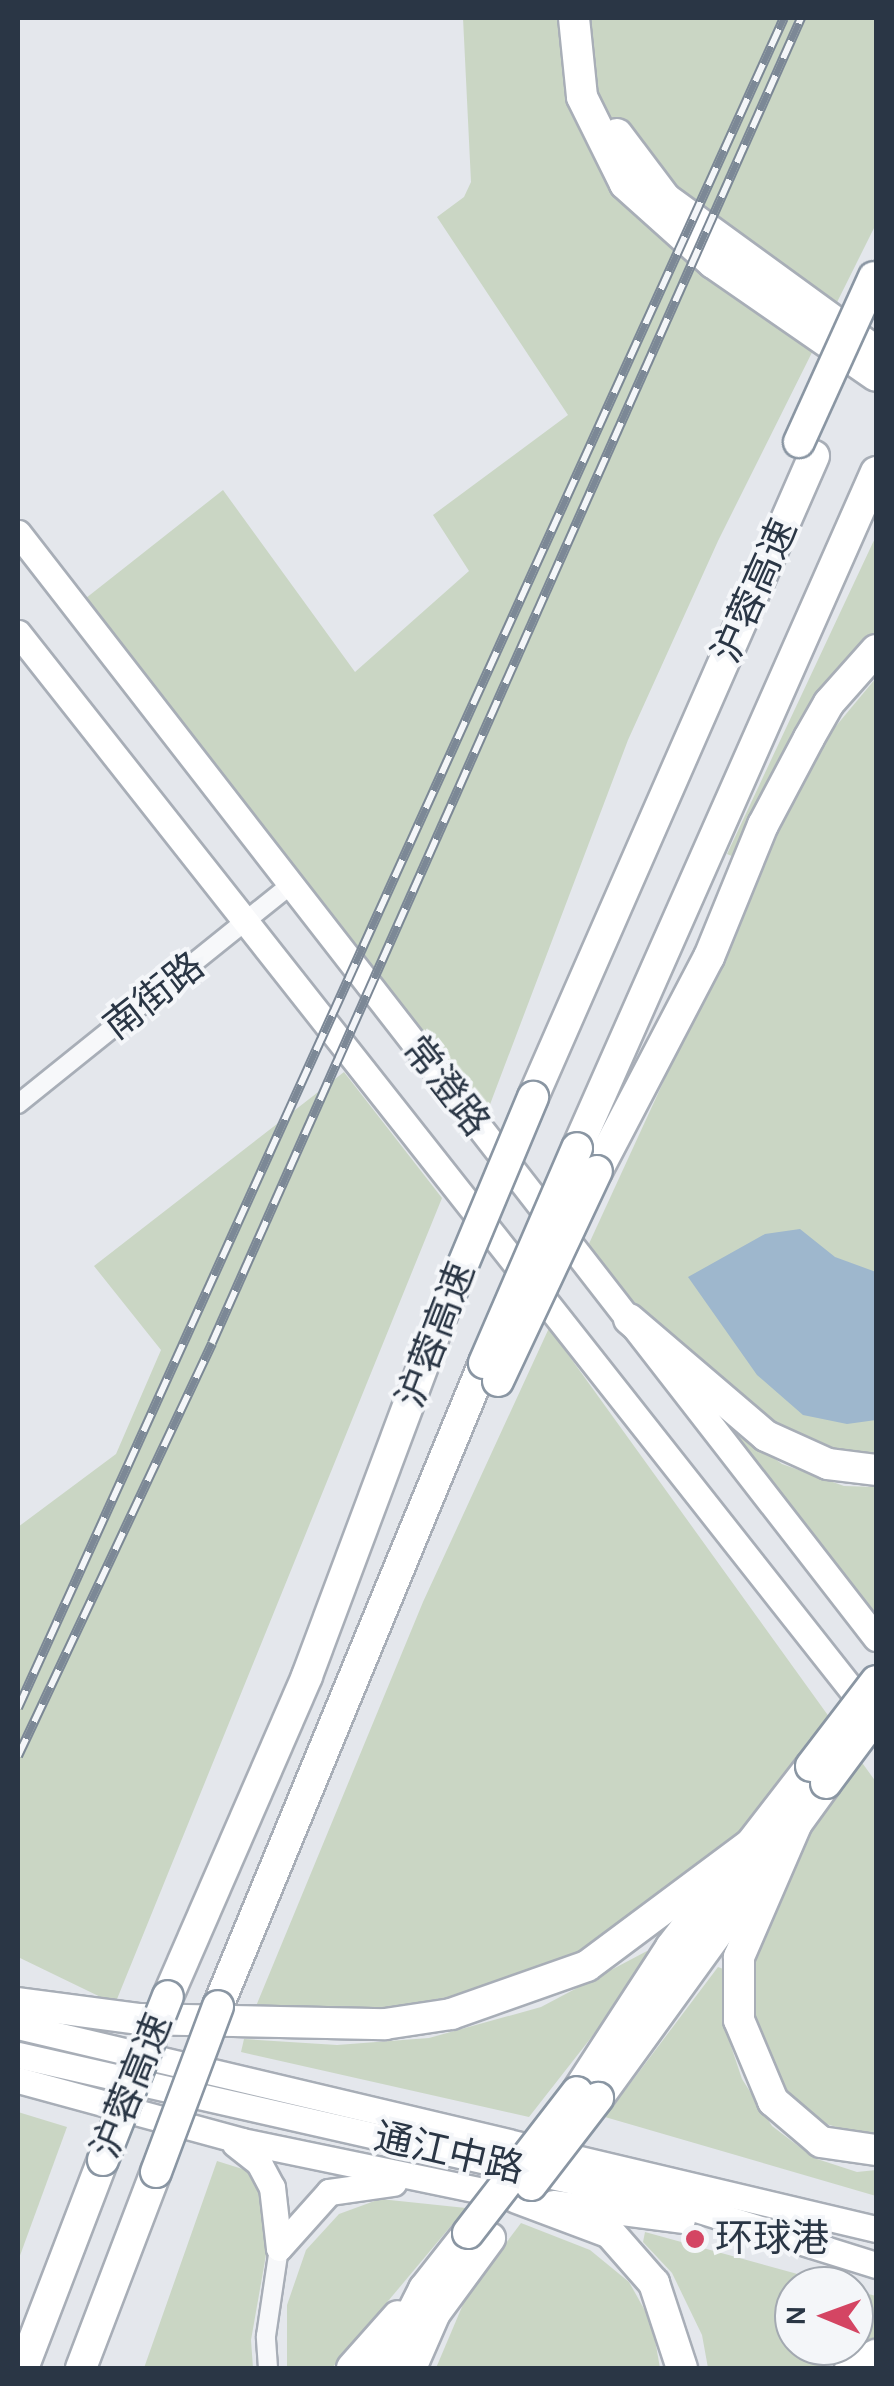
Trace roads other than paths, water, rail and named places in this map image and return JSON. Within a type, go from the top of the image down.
[{"type":"highway","points":[[574,18],[582,98],[625,184],[714,263],[876,376]]},
{"type":"highway","points":[[593,18],[597,85],[612,124],[666,200],[876,352]]},
{"type":"highway","points":[[806,449],[875,274]]},
{"type":"highway","name":"沪蓉高速","points":[[23,2368],[168,1996],[307,1676],[444,1310],[624,890],[806,449],[876,313]]},
{"type":"highway","name":"沪蓉高速","points":[[81,2368],[295,1809],[491,1372],[576,1148],[872,482]]},
{"type":"highway","points":[[491,1372],[708,957],[763,825],[809,738],[829,703],[876,650]]},
{"type":"highway","points":[[629,1319],[766,1436],[828,1464],[876,1470]]},
{"type":"highway","points":[[876,1681],[819,1775],[739,1957],[739,2020],[773,2102],[821,2142],[876,2150]]},
{"type":"highway","points":[[588,2095],[671,1947],[756,1841],[876,1719]]},
{"type":"highway","points":[[410,2368],[435,2312],[479,2236],[800,1816]]},
{"type":"highway","points":[[18,2002],[140,2019],[386,2024],[450,2014],[587,1966],[756,1841]]},
{"type":"highway","points":[[517,2198],[610,2233],[654,2283],[682,2368]]},
{"type":"highway","points":[[352,2368],[479,2236]]},
{"type":"highway","points":[[384,2368],[424,2289]]},
{"type":"highway","points":[[850,2368],[876,2355]]},
{"type":"main road","name":"常澄路","points":[[18,533],[876,1638]]},
{"type":"main road","name":"常澄路","points":[[18,634],[876,1719]]},
{"type":"main road","name":"通江中路","points":[[18,2026],[876,2229]]},
{"type":"main road","name":"通江中路","points":[[18,2056],[693,2208],[876,2266]]},
{"type":"main road","points":[[18,2080],[227,2138],[422,2182],[814,2246]]},
{"type":"main road","points":[[227,2138],[259,2163],[272,2187],[279,2248]]},
{"type":"main road","points":[[279,2248],[307,2210],[330,2192],[422,2182]]},
{"type":"street","name":"南街路","points":[[18,1104],[289,886]]},
{"type":"street","points":[[268,2368],[266,2336],[279,2248]]},
{"type":"water","points":[[800,1229],[835,1257],[876,1272],[876,1420],[847,1424],[803,1415],[757,1375],[688,1277],[765,1234]]},
{"type":"railway","points":[[18,1708],[784,18]]},
{"type":"railway","points":[[18,1756],[212,1343],[801,18]]},
{"type":"place","name":"环球港","points":[[695,2239]]}]
